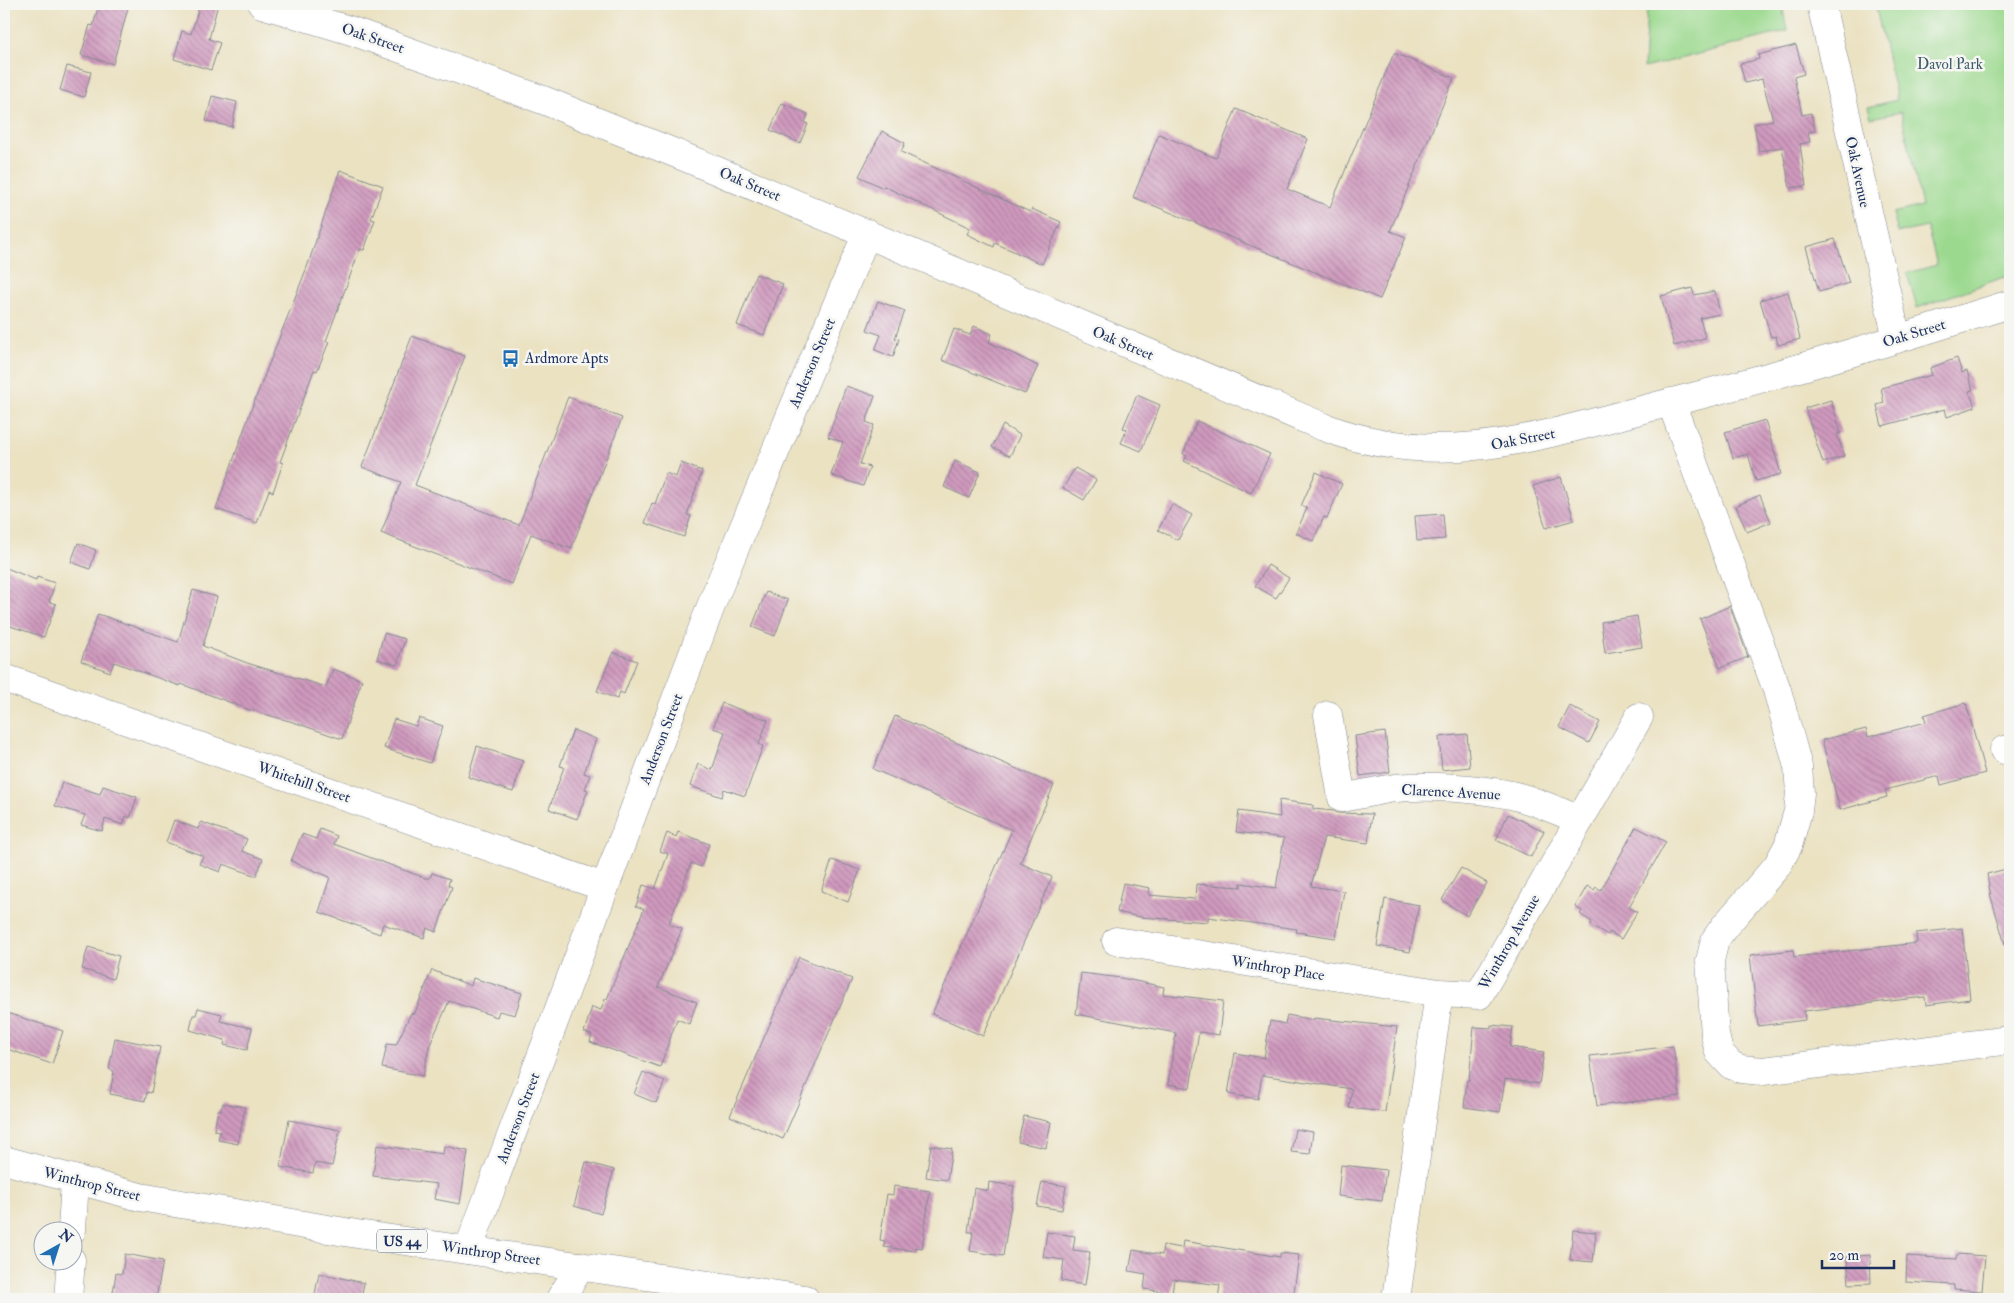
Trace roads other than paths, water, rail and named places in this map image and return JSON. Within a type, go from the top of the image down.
[{"type":"main road","name":"Oak Street","points":[[262,4],[352,31],[494,81],[682,156],[1324,427],[1345,435],[1389,445],[1436,449],[1491,445],[1558,432],[1715,392],[2010,304]]},
{"type":"main road","name":"Oak Avenue","points":[[1821,4],[1897,339]]},
{"type":"main road","name":"Anderson Street","points":[[468,1250],[714,598],[866,233]]},
{"type":"main road","points":[[1671,402],[1777,690],[1798,767],[1800,793],[1798,811],[1788,846],[1777,866],[1724,926],[1715,940],[1710,961],[1715,1035],[1719,1052],[1731,1065],[1741,1069],[1763,1071],[2010,1040]]},
{"type":"main road","name":"Whitehill Street","points":[[4,678],[604,887]]},
{"type":"main road","name":"Clarence Avenue","points":[[1328,715],[1342,798],[1389,789],[1425,788],[1490,791],[1535,802],[1580,820]]},
{"type":"main road","name":"Winthrop Avenue","points":[[1439,993],[1479,995],[1639,717]]},
{"type":"main road","name":"Winthrop Place","points":[[1116,941],[1439,993]]},
{"type":"main road","points":[[1396,1299],[1439,993]]},
{"type":"main road","name":"Winthrop Street","points":[[4,1160],[140,1197],[348,1232],[805,1299]]},
{"type":"main road","points":[[73,1220],[75,1180]]},
{"type":"main road","points":[[560,1299],[581,1266]]},
{"type":"main road","points":[[68,1299],[70,1270]]},
{"type":"place","name":"Ardmore Apts","points":[[511,358]]},
{"type":"park label","name":"Davol Park","points":[[1950,64]]}]
